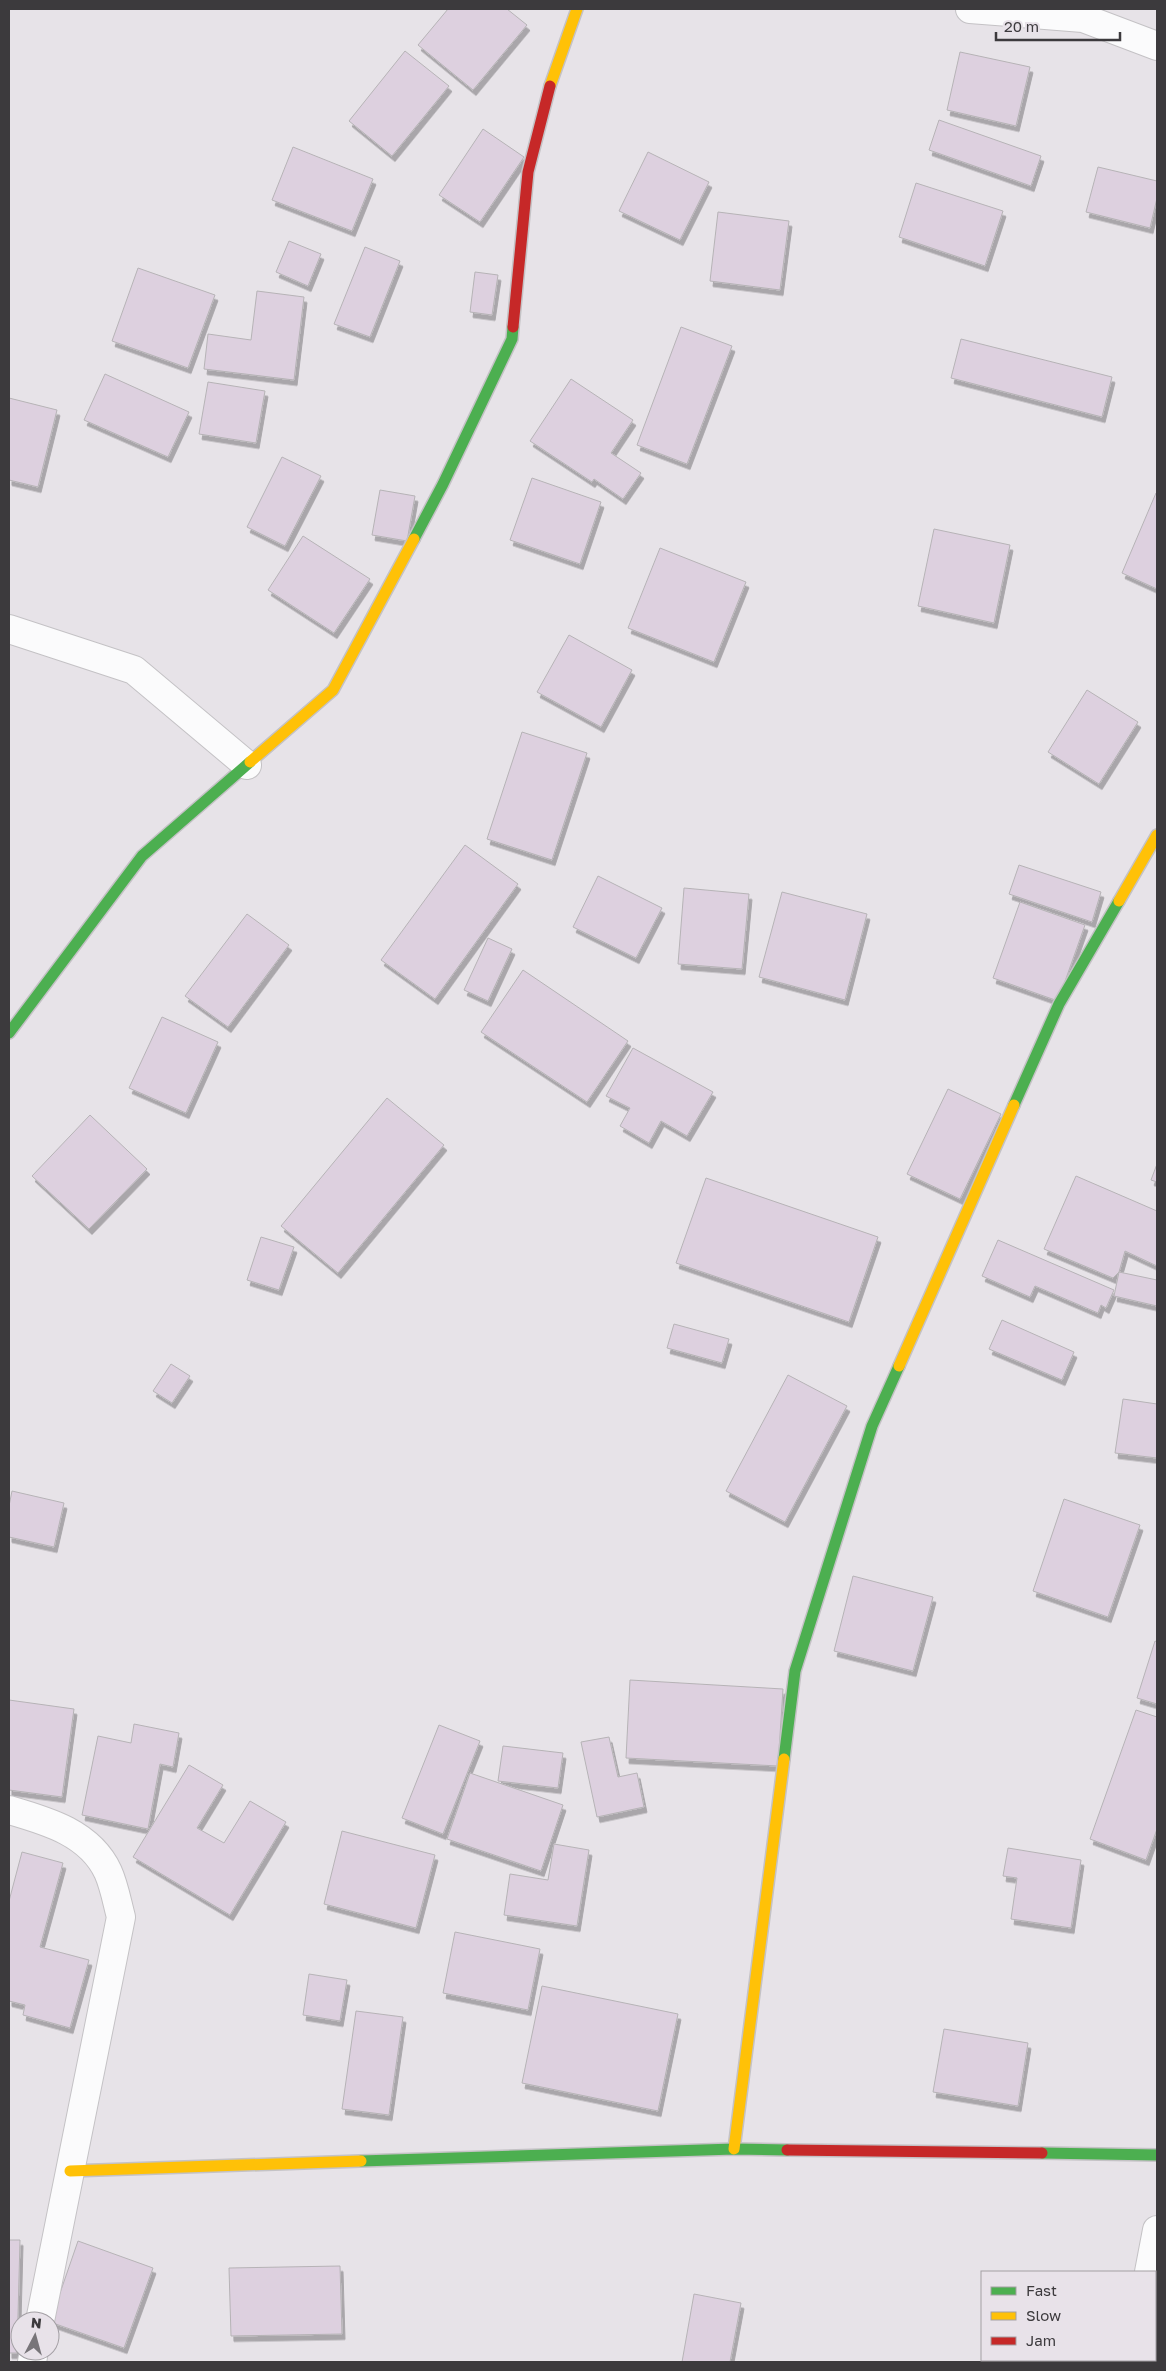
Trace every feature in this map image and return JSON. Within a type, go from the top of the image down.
[{"type":"street","points":[[9,1033],[142,856],[333,690],[443,484],[512,339],[528,172],[553,76],[577,9]]},
{"type":"street","points":[[970,9],[1083,18],[1157,46]]},
{"type":"street","points":[[9,629],[134,670],[246,765]]},
{"type":"street","points":[[734,2149],[795,1671],[872,1426],[1059,1004],[1157,835]]},
{"type":"street","points":[[9,1810],[43,1820],[85,1840],[108,1871],[121,1917],[42,2311]]},
{"type":"street","points":[[70,2171],[734,2149],[1157,2155]]},
{"type":"street","points":[[1149,2271],[1157,2230]]},
{"type":"building","points":[[448,9],[507,9],[527,25],[473,90],[418,45]]},
{"type":"building","points":[[405,51],[449,86],[392,156],[349,121]]},
{"type":"building","points":[[960,52],[1030,67],[1016,126],[947,110]]},
{"type":"building","points":[[939,120],[1041,156],[1031,186],[929,150]]},
{"type":"building","points":[[483,129],[524,157],[480,222],[439,195]]},
{"type":"building","points":[[293,147],[373,179],[352,231],[272,200]]},
{"type":"building","points":[[648,152],[709,182],[680,240],[619,211]]},
{"type":"building","points":[[1098,167],[1157,181],[1157,198],[1150,228],[1086,212]]},
{"type":"building","points":[[916,183],[1003,211],[985,266],[899,237]]},
{"type":"building","points":[[718,212],[789,221],[780,290],[710,281]]},
{"type":"building","points":[[289,241],[321,254],[308,286],[276,272]]},
{"type":"building","points":[[365,247],[400,261],[370,337],[334,324]]},
{"type":"building","points":[[138,268],[215,295],[188,368],[112,341]]},
{"type":"building","points":[[475,272],[498,275],[492,315],[470,312]]},
{"type":"building","points":[[257,291],[304,297],[294,380],[204,369],[208,334],[251,340]]},
{"type":"building","points":[[681,327],[732,346],[687,464],[637,445]]},
{"type":"building","points":[[961,339],[1112,377],[1102,417],[951,378]]},
{"type":"building","points":[[105,374],[189,412],[168,457],[84,420]]},
{"type":"building","points":[[571,379],[633,420],[611,453],[641,473],[623,499],[594,479],[592,482],[530,441]]},
{"type":"building","points":[[208,382],[265,391],[256,443],[199,434]]},
{"type":"building","points":[[9,398],[57,410],[38,487],[9,480]]},
{"type":"building","points":[[282,457],[321,476],[285,546],[247,527]]},
{"type":"building","points":[[532,478],[601,502],[580,564],[510,540]]},
{"type":"building","points":[[380,490],[415,496],[407,541],[372,535]]},
{"type":"building","points":[[1157,493],[1157,589],[1122,573]]},
{"type":"building","points":[[934,529],[1010,545],[994,623],[918,606]]},
{"type":"building","points":[[303,536],[370,579],[334,633],[268,590]]},
{"type":"building","points":[[660,548],[746,582],[714,662],[628,628]]},
{"type":"building","points":[[569,635],[632,670],[601,727],[537,692]]},
{"type":"building","points":[[1087,690],[1138,722],[1099,784],[1048,752]]},
{"type":"building","points":[[522,732],[587,753],[552,860],[487,839]]},
{"type":"building","points":[[465,845],[518,884],[435,999],[381,960]]},
{"type":"building","points":[[1019,865],[1101,892],[1092,922],[1009,894]]},
{"type":"building","points":[[598,876],[662,908],[636,958],[573,927]]},
{"type":"building","points":[[684,888],[749,894],[742,969],[678,964]]},
{"type":"building","points":[[782,892],[867,914],[845,1000],[759,977]]},
{"type":"building","points":[[1020,902],[1085,925],[1058,1001],[993,978]]},
{"type":"building","points":[[247,914],[289,945],[228,1027],[185,996]]},
{"type":"building","points":[[488,938],[512,949],[488,1001],[464,990]]},
{"type":"building","points":[[523,970],[628,1041],[587,1102],[481,1032]]},
{"type":"building","points":[[162,1017],[218,1042],[186,1113],[129,1088]]},
{"type":"building","points":[[633,1048],[713,1092],[687,1136],[661,1121],[649,1143],[620,1126],[630,1108],[606,1096]]},
{"type":"building","points":[[948,1089],[1001,1114],[960,1199],[907,1174]]},
{"type":"building","points":[[387,1098],[444,1145],[338,1273],[281,1226]]},
{"type":"building","points":[[90,1115],[147,1169],[89,1229],[32,1176]]},
{"type":"building","points":[[1157,1164],[1157,1182],[1151,1180]]},
{"type":"building","points":[[1076,1176],[1157,1211],[1157,1266],[1125,1251],[1119,1272],[1113,1278],[1044,1249]]},
{"type":"building","points":[[706,1178],[878,1237],[849,1322],[676,1263]]},
{"type":"building","points":[[261,1237],[294,1247],[279,1290],[247,1280]]},
{"type":"building","points":[[998,1240],[1114,1290],[1106,1308],[1101,1305],[1098,1313],[1035,1286],[1030,1297],[982,1276]]},
{"type":"building","points":[[1119,1272],[1157,1280],[1157,1306],[1114,1296]]},
{"type":"building","points":[[1002,1320],[1074,1352],[1062,1380],[989,1349]]},
{"type":"building","points":[[674,1324],[729,1339],[722,1363],[667,1348]]},
{"type":"building","points":[[171,1364],[190,1376],[172,1403],[153,1391]]},
{"type":"building","points":[[788,1375],[847,1406],[785,1522],[726,1491]]},
{"type":"building","points":[[1123,1399],[1157,1404],[1157,1458],[1115,1453]]},
{"type":"building","points":[[12,1491],[64,1503],[54,1547],[9,1537],[9,1506]]},
{"type":"building","points":[[1064,1499],[1140,1525],[1108,1617],[1033,1591]]},
{"type":"building","points":[[853,1576],[933,1597],[913,1671],[834,1651]]},
{"type":"building","points":[[1155,1641],[1157,1642],[1157,1704],[1137,1698]]},
{"type":"building","points":[[630,1680],[783,1689],[778,1766],[626,1758]]},
{"type":"building","points":[[9,1700],[74,1709],[62,1797],[9,1790]]},
{"type":"building","points":[[1136,1710],[1157,1717],[1157,1829],[1146,1860],[1090,1839]]},
{"type":"building","points":[[134,1724],[179,1733],[173,1767],[160,1764],[148,1829],[82,1815],[98,1736],[131,1743]]},
{"type":"building","points":[[439,1725],[480,1741],[443,1834],[402,1818]]},
{"type":"building","points":[[609,1737],[618,1777],[637,1773],[644,1807],[597,1817],[581,1742]]},
{"type":"building","points":[[503,1746],[563,1753],[558,1788],[498,1781]]},
{"type":"building","points":[[189,1765],[223,1785],[197,1828],[224,1843],[250,1801],[286,1822],[230,1915],[133,1857]]},
{"type":"building","points":[[470,1773],[563,1805],[541,1871],[447,1839]]},
{"type":"building","points":[[342,1831],[435,1855],[416,1928],[324,1904]]},
{"type":"building","points":[[554,1844],[589,1850],[577,1926],[504,1915],[510,1874],[548,1880]]},
{"type":"building","points":[[1008,1848],[1081,1860],[1071,1928],[1011,1919],[1017,1878],[1003,1876]]},
{"type":"building","points":[[22,1852],[63,1863],[40,1947],[89,1960],[70,2028],[23,2015],[25,2005],[9,2001],[9,1901]]},
{"type":"building","points":[[455,1932],[540,1949],[528,2010],[443,1993]]},
{"type":"building","points":[[309,1974],[347,1980],[340,2021],[303,2015]]},
{"type":"building","points":[[542,1986],[678,2014],[658,2111],[522,2083]]},
{"type":"building","points":[[356,2011],[403,2017],[389,2115],[342,2109]]},
{"type":"building","points":[[944,2029],[1028,2043],[1018,2106],[933,2092]]},
{"type":"building","points":[[9,2240],[20,2240],[18,2311],[10,2311],[9,2353]]},
{"type":"building","points":[[78,2241],[153,2268],[124,2348],[60,2326],[60,2311],[54,2311]]},
{"type":"building","points":[[340,2266],[342,2334],[231,2336],[229,2268]]},
{"type":"building","points":[[694,2294],[741,2303],[730,2362],[682,2362]]},
{"type":"traffic: fast","points":[[414,539],[443,484],[512,339],[513,327]]},
{"type":"traffic: fast","points":[[9,1033],[142,856],[250,762]]},
{"type":"traffic: fast","points":[[1014,1105],[1059,1004],[1119,901]]},
{"type":"traffic: fast","points":[[784,1759],[795,1671],[872,1426],[899,1366]]},
{"type":"traffic: fast","points":[[361,2161],[734,2149],[787,2150]]},
{"type":"traffic: fast","points":[[1042,2153],[1157,2155]]},
{"type":"traffic: slow","points":[[550,86],[577,9]]},
{"type":"traffic: slow","points":[[250,762],[333,690],[414,539]]},
{"type":"traffic: slow","points":[[1119,901],[1157,835]]},
{"type":"traffic: slow","points":[[899,1366],[1014,1105]]},
{"type":"traffic: slow","points":[[734,2149],[784,1759]]},
{"type":"traffic: slow","points":[[70,2171],[361,2161]]},
{"type":"traffic: jam","points":[[513,327],[528,172],[550,86]]},
{"type":"traffic: jam","points":[[787,2150],[1042,2153]]}]
